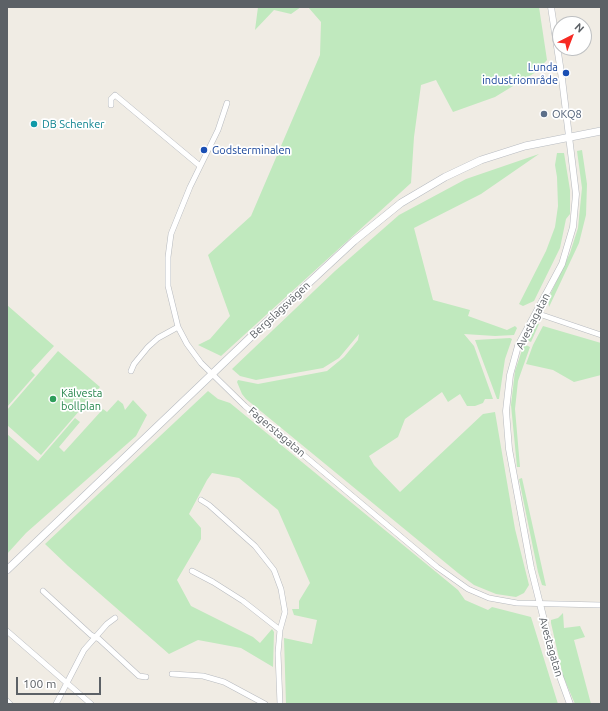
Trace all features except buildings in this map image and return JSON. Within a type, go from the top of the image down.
[{"type":"main road","name":"Bergslagsvägen","points":[[7,570],[213,375],[256,332],[354,241],[401,203],[445,177],[481,160],[525,146],[601,131]]},
{"type":"street","name":"Avestagatan","points":[[551,7],[576,194],[573,227],[562,264],[518,346],[510,375],[506,411],[510,455],[531,568],[554,660],[570,704]]},
{"type":"street","points":[[111,105],[111,99],[115,95],[200,166]]},
{"type":"street","name":"Fagerstagatan","points":[[227,103],[218,130],[190,187],[171,234],[168,257],[168,286],[178,328],[187,344],[201,363],[246,406],[452,579],[468,589],[488,598],[512,603],[601,605]]},
{"type":"street","points":[[536,313],[601,335]]},
{"type":"street","points":[[131,371],[134,364],[148,347],[158,338],[178,328]]},
{"type":"street","points":[[201,500],[241,532],[267,559],[274,570],[281,589],[285,612],[280,630],[278,653],[280,704]]},
{"type":"street","points":[[192,571],[243,601],[280,630]]},
{"type":"street","points":[[43,591],[90,635],[99,639],[140,676],[146,677]]},
{"type":"street","points":[[56,704],[68,683],[80,656],[107,624],[116,618]]},
{"type":"street","points":[[7,630],[91,704]]},
{"type":"street","points":[[172,674],[203,676],[224,682],[265,704]]},
{"type":"street","points":[[7,701],[10,704]]},
{"type":"green space","points":[[258,7],[301,7],[291,14],[274,10],[255,30]]},
{"type":"green space","points":[[308,7],[539,7],[547,60],[536,72],[495,97],[453,112],[436,80],[421,85],[414,137],[411,183],[221,356],[198,345],[210,339],[230,316],[208,255],[251,216],[320,55],[321,22]]},
{"type":"green space","points":[[582,150],[587,184],[586,215],[579,243],[549,307],[548,299],[570,253],[578,228],[582,188],[577,151]]},
{"type":"green space","points":[[557,153],[564,153],[570,190],[570,214],[566,219],[560,248],[534,301],[523,306],[519,304],[546,251],[555,227],[558,206],[555,165]]},
{"type":"green space","points":[[539,154],[481,194],[414,228],[433,300],[470,310],[468,316],[507,330],[515,326],[517,328],[514,335],[495,336],[464,334],[474,346],[493,399],[485,399],[483,403],[475,406],[467,406],[460,394],[448,402],[442,392],[405,419],[398,437],[369,456],[374,465],[400,492],[483,414],[495,412],[515,529],[529,585],[524,593],[516,597],[496,594],[474,585],[246,399],[242,394],[237,382],[238,380],[258,384],[327,371],[344,357],[358,340],[359,334],[339,358],[323,368],[256,380],[240,376],[232,369],[335,271],[399,215],[466,179]]},
{"type":"green space","points":[[7,305],[54,346],[31,371],[35,375],[7,407]]},
{"type":"green space","points":[[536,324],[539,324],[531,342],[526,340]]},
{"type":"green space","points":[[543,326],[601,343],[601,375],[574,382],[553,370],[526,364],[533,345]]},
{"type":"green space","points":[[512,339],[505,359],[499,399],[497,399],[475,340]]},
{"type":"green space","points":[[524,344],[530,347],[518,381],[515,409],[520,467],[517,467],[511,405],[515,371]]},
{"type":"green space","name":"Kälvesta bollplan","points":[[58,351],[100,387],[41,455],[7,425],[7,410]]},
{"type":"green space","points":[[208,391],[218,399],[230,403],[458,590],[465,600],[488,610],[492,607],[531,617],[558,704],[286,704],[284,638],[312,644],[317,620],[294,615],[292,609],[299,609],[299,601],[310,583],[278,510],[239,478],[212,473],[207,480],[189,514],[201,528],[201,539],[177,580],[191,606],[253,637],[260,643],[272,629],[274,632],[273,667],[241,648],[198,640],[169,654],[68,566],[45,544]]},
{"type":"green space","points":[[118,400],[123,404],[125,410],[133,400],[147,415],[136,436],[26,533],[7,554],[7,434],[38,461],[75,418],[80,422],[59,447],[64,452],[103,409],[107,412]]},
{"type":"green space","points":[[522,478],[546,586],[542,585],[538,572],[519,479]]},
{"type":"green space","points":[[563,613],[564,628],[580,626],[585,637],[574,640],[591,704],[575,704],[563,676],[551,620],[558,618]]},
{"type":"place","name":"Lunda industriområde","points":[[566,73]]},
{"type":"place","name":"OKQ8","points":[[544,114]]},
{"type":"place","name":"DB Schenker","points":[[34,124]]},
{"type":"place","name":"Godsterminalen","points":[[204,150]]},
{"type":"place","name":"Kälvesta bollplan","points":[[53,399]]}]
